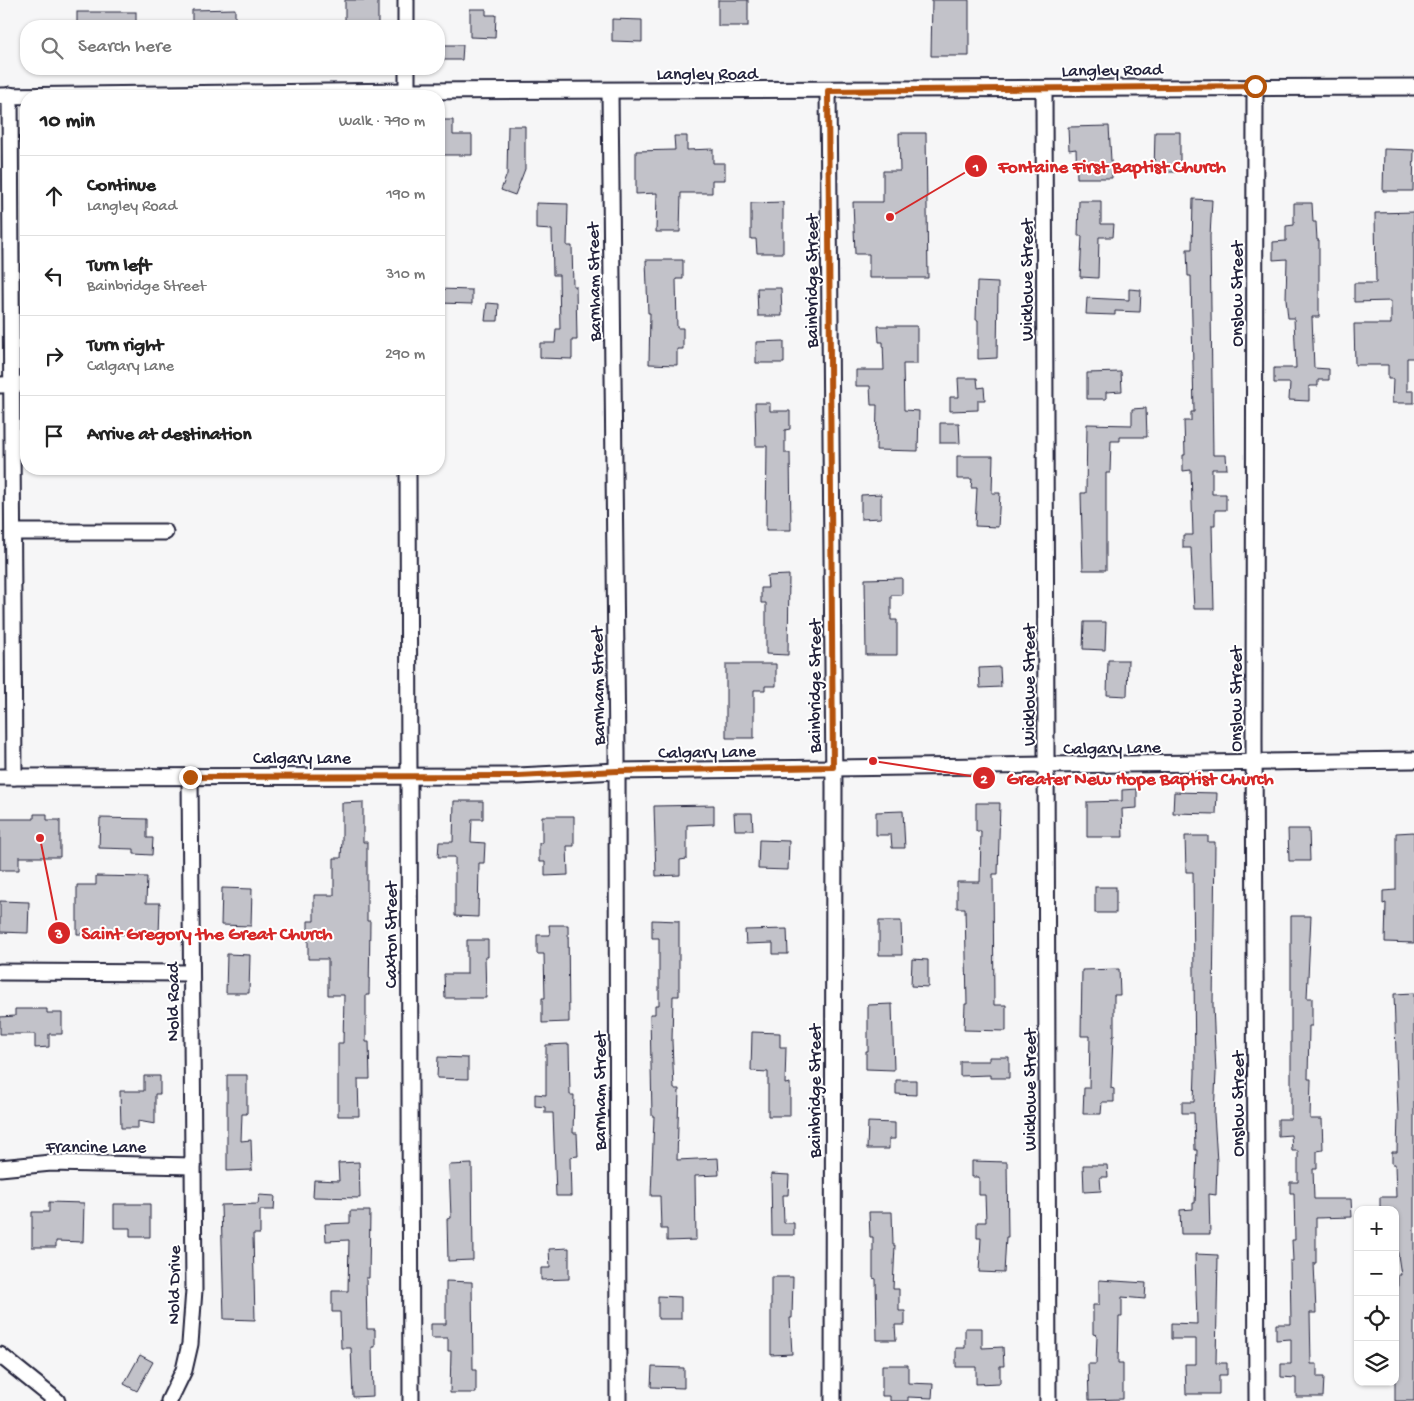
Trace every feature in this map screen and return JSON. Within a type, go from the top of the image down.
[{"type":"street","points":[[406,0],[406,20]]},
{"type":"street","points":[[407,75],[407,90]]},
{"type":"street","name":"Langley Road","points":[[445,94],[1255,86],[1414,87]]},
{"type":"street","name":"Onslow Street","points":[[1255,86],[1254,763],[1257,1401]]},
{"type":"street","name":"Wicklowe Street","points":[[1044,89],[1048,1401]]},
{"type":"street","name":"Bainbridge Street","points":[[828,91],[833,767],[833,1401]]},
{"type":"street","name":"Barnham Street","points":[[610,92],[617,771],[618,1401]]},
{"type":"street","points":[[5,96],[19,338],[13,384],[13,532],[6,580],[7,777]]},
{"type":"street","name":"Langley Road","points":[[5,96],[20,96]]},
{"type":"street","name":"Caxton Street","points":[[408,475],[411,1401]]},
{"type":"street","points":[[13,532],[165,532]]},
{"type":"street","name":"Calgary Lane","points":[[7,777],[518,776],[617,771],[833,767],[1047,766],[1414,760]]},
{"type":"street","name":"Nold Road","points":[[190,777],[193,1166]]},
{"type":"street","points":[[0,972],[191,973]]},
{"type":"street","name":"Francine Lane","points":[[0,1168],[51,1164],[193,1166]]},
{"type":"street","name":"Nold Drive","points":[[169,1401],[184,1370],[190,1344],[194,1290],[193,1166]]},
{"type":"street","points":[[0,1355],[57,1401]]},
{"type":"building","points":[[345,0],[378,0],[378,20],[345,20]]},
{"type":"building","points":[[718,0],[748,0],[748,26],[718,26]]},
{"type":"building","points":[[932,0],[969,0],[969,56],[931,56]]},
{"type":"building","points":[[235,9],[235,20],[192,20],[192,10]]},
{"type":"building","points":[[470,9],[486,9],[486,15],[496,15],[495,38],[470,37]]},
{"type":"building","points":[[77,12],[136,12],[136,20],[77,20]]},
{"type":"building","points":[[612,19],[642,20],[642,42],[612,41]]},
{"type":"building","points":[[445,45],[463,45],[462,60],[445,60]]},
{"type":"building","points":[[445,120],[453,120],[453,135],[472,135],[472,155],[445,155]]},
{"type":"building","points":[[508,126],[525,126],[525,169],[515,195],[501,190],[507,174]]},
{"type":"building","points":[[1109,126],[1112,178],[1077,178],[1076,149],[1069,150],[1068,127]]},
{"type":"building","points":[[1155,132],[1180,132],[1180,172],[1154,172]]},
{"type":"building","points":[[899,133],[926,133],[928,278],[869,278],[869,254],[855,254],[853,202],[883,202],[883,171],[900,171]]},
{"type":"building","points":[[674,136],[687,136],[687,150],[713,149],[713,163],[725,163],[725,180],[712,180],[712,193],[681,193],[680,232],[656,232],[657,193],[636,194],[636,151],[675,150]]},
{"type":"building","points":[[1384,149],[1414,150],[1413,191],[1383,191]]},
{"type":"building","points":[[1193,199],[1212,200],[1210,236],[1213,455],[1226,455],[1227,469],[1212,469],[1212,494],[1226,494],[1226,510],[1215,510],[1215,525],[1212,525],[1214,609],[1194,609],[1191,548],[1183,548],[1183,535],[1193,535],[1191,470],[1183,471],[1183,455],[1185,455],[1184,421],[1191,421],[1191,412],[1194,412],[1191,276],[1188,276],[1187,249],[1192,249]]},
{"type":"building","points":[[1079,201],[1101,201],[1101,224],[1114,224],[1113,237],[1099,237],[1098,278],[1080,277],[1082,236],[1078,236]]},
{"type":"building","points":[[783,202],[783,253],[757,253],[756,239],[751,239],[751,203]]},
{"type":"building","points":[[536,203],[568,204],[567,246],[572,246],[573,286],[576,286],[577,340],[572,340],[572,359],[540,358],[540,343],[555,343],[556,329],[560,329],[559,275],[553,275],[552,230],[536,229]]},
{"type":"building","points":[[1294,203],[1312,203],[1313,222],[1316,222],[1317,240],[1319,240],[1319,317],[1312,317],[1314,368],[1329,369],[1329,380],[1318,380],[1318,386],[1309,386],[1309,401],[1289,400],[1290,383],[1274,383],[1274,368],[1296,368],[1294,318],[1288,318],[1286,299],[1287,259],[1273,260],[1273,242],[1286,241],[1286,226],[1294,225]]},
{"type":"building","points":[[1414,212],[1414,358],[1407,358],[1407,391],[1414,391],[1414,403],[1392,403],[1393,379],[1388,379],[1388,365],[1355,365],[1354,324],[1391,324],[1391,301],[1354,302],[1354,283],[1376,283],[1375,213]]},
{"type":"building","points":[[646,260],[683,260],[683,279],[676,279],[677,328],[683,328],[683,349],[677,349],[677,365],[649,364],[650,313],[648,313]]},
{"type":"building","points":[[977,282],[998,283],[997,358],[978,359]]},
{"type":"building","points":[[757,288],[781,288],[782,316],[758,316]]},
{"type":"building","points":[[445,289],[472,290],[472,304],[445,303]]},
{"type":"building","points":[[1129,289],[1141,290],[1140,312],[1115,311],[1115,315],[1086,314],[1087,298],[1129,300]]},
{"type":"building","points":[[487,303],[499,304],[498,321],[485,321]]},
{"type":"building","points":[[878,326],[917,326],[917,364],[903,364],[904,410],[919,411],[918,451],[876,450],[877,405],[871,405],[870,386],[856,386],[856,370],[884,370],[883,342],[879,342]]},
{"type":"building","points":[[784,341],[784,363],[756,363],[756,342]]},
{"type":"building","points":[[1121,372],[1122,391],[1106,392],[1106,399],[1087,399],[1087,373]]},
{"type":"building","points":[[958,378],[977,378],[978,388],[984,387],[985,400],[978,400],[978,410],[950,411],[950,397],[959,397]]},
{"type":"building","points":[[755,403],[770,403],[770,411],[790,411],[790,429],[785,430],[785,453],[790,453],[791,530],[766,530],[767,446],[756,446]]},
{"type":"building","points":[[1146,408],[1147,437],[1120,437],[1120,441],[1111,441],[1110,473],[1106,473],[1106,570],[1083,570],[1081,493],[1086,493],[1087,424],[1132,425],[1132,409]]},
{"type":"building","points":[[940,423],[959,423],[960,443],[940,443]]},
{"type":"building","points":[[957,456],[993,456],[992,493],[1000,493],[998,527],[975,526],[977,488],[971,488],[972,479],[957,479]]},
{"type":"building","points":[[881,494],[881,518],[861,519],[861,495]]},
{"type":"building","points":[[789,575],[788,655],[766,654],[766,603],[761,603],[761,588],[768,588],[767,576]]},
{"type":"building","points":[[902,578],[902,595],[891,595],[891,620],[897,620],[897,655],[866,655],[865,579]]},
{"type":"building","points":[[1084,622],[1106,622],[1105,650],[1083,649]]},
{"type":"building","points":[[1108,660],[1128,660],[1127,696],[1107,695]]},
{"type":"building","points":[[726,664],[776,664],[776,686],[765,686],[765,690],[754,690],[754,738],[726,738]]},
{"type":"building","points":[[1000,667],[1001,687],[980,688],[979,668]]},
{"type":"building","points":[[1137,789],[1137,808],[1122,809],[1123,837],[1087,837],[1087,802],[1122,801],[1122,790]]},
{"type":"building","points":[[1174,792],[1217,793],[1216,814],[1173,813]]},
{"type":"building","points":[[454,801],[483,801],[483,819],[472,819],[471,842],[485,843],[484,863],[479,863],[478,917],[455,916],[455,857],[438,857],[439,842],[453,842]]},
{"type":"building","points":[[363,802],[363,842],[367,842],[367,921],[370,921],[369,995],[366,995],[366,1042],[369,1042],[370,1079],[358,1079],[359,1116],[338,1116],[338,1043],[343,1043],[344,995],[328,995],[328,959],[308,959],[308,921],[314,921],[314,895],[334,895],[334,858],[341,858],[342,803]]},
{"type":"building","points":[[976,803],[1000,803],[998,874],[993,874],[994,1005],[1006,1005],[1006,1031],[964,1030],[965,1004],[967,1004],[965,908],[957,908],[957,882],[980,882],[981,831],[976,831]]},
{"type":"building","points":[[714,805],[714,824],[687,825],[687,859],[680,860],[680,875],[656,876],[654,806]]},
{"type":"building","points":[[903,811],[905,848],[892,848],[891,835],[876,835],[876,812]]},
{"type":"building","points":[[734,813],[752,813],[753,830],[735,830]]},
{"type":"building","points":[[34,814],[47,814],[47,820],[60,820],[60,857],[19,857],[19,870],[0,870],[0,819],[34,819]]},
{"type":"building","points":[[542,816],[574,816],[574,846],[567,846],[568,875],[545,876],[545,862],[539,862],[539,843],[542,843]]},
{"type":"building","points":[[100,818],[147,819],[147,838],[153,838],[152,855],[134,854],[134,849],[99,848]]},
{"type":"building","points":[[1288,829],[1309,829],[1310,861],[1289,861]]},
{"type":"building","points":[[1414,832],[1414,943],[1385,942],[1386,903],[1383,904],[1383,891],[1396,890],[1396,833]]},
{"type":"building","points":[[1185,836],[1208,836],[1208,842],[1215,842],[1213,1005],[1216,1073],[1214,1114],[1217,1162],[1216,1195],[1209,1194],[1210,1234],[1181,1234],[1180,1210],[1193,1209],[1193,1203],[1195,1203],[1197,1150],[1195,1150],[1194,1113],[1182,1113],[1182,1102],[1194,1102],[1195,1072],[1193,872],[1186,872]]},
{"type":"building","points":[[759,840],[789,841],[788,870],[758,869]]},
{"type":"building","points":[[96,876],[147,877],[146,903],[160,903],[159,935],[77,934],[77,885],[96,885]]},
{"type":"building","points":[[1095,887],[1116,887],[1116,913],[1095,913]]},
{"type":"building","points":[[222,888],[252,889],[251,926],[221,925]]},
{"type":"building","points":[[0,901],[29,902],[28,933],[0,932]]},
{"type":"building","points":[[1291,916],[1311,916],[1307,998],[1312,998],[1312,1026],[1309,1026],[1308,1079],[1311,1079],[1310,1119],[1322,1119],[1323,1150],[1317,1151],[1317,1169],[1313,1169],[1314,1199],[1351,1199],[1352,1217],[1316,1218],[1316,1263],[1314,1263],[1316,1313],[1310,1313],[1311,1364],[1317,1364],[1317,1377],[1324,1377],[1323,1397],[1296,1397],[1296,1378],[1281,1377],[1281,1364],[1291,1364],[1291,1339],[1276,1340],[1276,1324],[1291,1324],[1290,1261],[1293,1261],[1292,1240],[1295,1240],[1294,1193],[1290,1193],[1290,1182],[1298,1182],[1298,1151],[1292,1151],[1291,1135],[1278,1136],[1278,1119],[1291,1119]]},
{"type":"building","points":[[652,920],[679,921],[679,996],[673,996],[672,1041],[674,1089],[679,1089],[677,1160],[718,1158],[719,1175],[695,1176],[696,1240],[667,1241],[667,1229],[661,1229],[660,1196],[651,1196],[654,1116],[652,1116],[650,1014],[655,1014],[655,1005],[659,1005],[659,938],[652,938]]},
{"type":"building","points":[[879,921],[901,921],[902,955],[879,955]]},
{"type":"building","points":[[549,925],[568,925],[569,1022],[542,1023],[542,998],[545,998],[544,954],[537,954],[537,935],[550,935]]},
{"type":"building","points":[[787,929],[788,954],[773,954],[773,943],[746,944],[745,930]]},
{"type":"building","points":[[467,940],[488,940],[488,957],[485,957],[486,998],[445,998],[444,974],[467,974]]},
{"type":"building","points":[[227,954],[250,955],[249,993],[226,993]]},
{"type":"building","points":[[912,959],[928,960],[928,987],[911,986]]},
{"type":"building","points":[[1119,969],[1120,995],[1114,995],[1111,1088],[1114,1089],[1114,1102],[1102,1102],[1101,1114],[1083,1114],[1084,1088],[1089,1088],[1090,1036],[1081,1036],[1082,970]]},
{"type":"building","points":[[1414,993],[1414,1401],[1395,1401],[1395,1386],[1399,1386],[1399,1275],[1401,1275],[1399,1262],[1399,1206],[1380,1206],[1380,1197],[1396,1197],[1395,1164],[1392,1164],[1392,1152],[1397,1152],[1398,1114],[1394,994]]},
{"type":"building","points":[[892,1004],[894,1070],[866,1069],[868,1005]]},
{"type":"building","points":[[15,1009],[47,1009],[47,1013],[62,1013],[62,1034],[49,1034],[49,1047],[35,1048],[35,1034],[0,1034],[0,1017],[15,1016]]},
{"type":"building","points":[[752,1032],[780,1033],[780,1047],[786,1047],[785,1084],[790,1083],[790,1116],[768,1116],[768,1072],[751,1071]]},
{"type":"building","points":[[569,1044],[570,1095],[574,1095],[573,1133],[577,1133],[578,1156],[570,1157],[571,1196],[556,1196],[553,1113],[545,1113],[545,1107],[535,1106],[535,1094],[546,1095],[546,1045]]},
{"type":"building","points":[[438,1057],[468,1058],[468,1079],[437,1078]]},
{"type":"building","points":[[989,1057],[1009,1057],[1009,1078],[990,1078],[990,1075],[960,1076],[960,1061],[989,1061]]},
{"type":"building","points":[[227,1075],[247,1075],[247,1114],[242,1114],[241,1141],[251,1140],[252,1170],[227,1171]]},
{"type":"building","points":[[144,1076],[160,1076],[160,1094],[155,1094],[155,1124],[138,1121],[138,1128],[121,1128],[120,1091],[144,1091]]},
{"type":"building","points":[[896,1080],[916,1080],[916,1095],[896,1094]]},
{"type":"building","points":[[868,1122],[895,1123],[895,1139],[889,1139],[889,1149],[867,1149]]},
{"type":"building","points":[[972,1161],[1007,1162],[1008,1237],[1006,1237],[1004,1273],[979,1272],[981,1238],[977,1238],[977,1222],[986,1222],[985,1195],[979,1195],[979,1177],[972,1177]]},
{"type":"building","points":[[359,1162],[360,1198],[313,1197],[314,1180],[339,1181],[338,1163]]},
{"type":"building","points":[[472,1164],[473,1260],[448,1261],[447,1219],[451,1218],[449,1165]]},
{"type":"building","points":[[1083,1165],[1107,1165],[1108,1177],[1100,1177],[1101,1191],[1084,1192]]},
{"type":"building","points":[[771,1174],[789,1175],[788,1195],[783,1195],[784,1223],[794,1223],[794,1235],[772,1235]]},
{"type":"building","points":[[259,1195],[275,1196],[274,1210],[260,1210],[260,1234],[253,1234],[255,1320],[224,1319],[221,1205],[258,1204]]},
{"type":"building","points":[[49,1202],[84,1203],[83,1242],[56,1241],[56,1247],[32,1247],[32,1212],[49,1212]]},
{"type":"building","points":[[114,1204],[150,1204],[150,1237],[130,1237],[130,1228],[114,1228]]},
{"type":"building","points":[[350,1211],[370,1211],[369,1278],[366,1278],[367,1329],[375,1329],[375,1347],[372,1347],[373,1396],[353,1397],[351,1348],[341,1348],[340,1312],[332,1312],[332,1291],[348,1291],[349,1240],[326,1241],[325,1224],[350,1223]]},
{"type":"building","points":[[869,1212],[892,1212],[893,1245],[895,1245],[893,1289],[899,1289],[899,1311],[905,1311],[905,1325],[895,1325],[896,1340],[877,1340],[876,1279],[873,1278],[873,1237],[870,1237]]},
{"type":"building","points":[[569,1248],[569,1279],[541,1280],[541,1268],[550,1268],[549,1249]]},
{"type":"building","points":[[1195,1254],[1218,1255],[1216,1363],[1227,1363],[1227,1375],[1219,1375],[1219,1394],[1186,1394],[1185,1364],[1196,1364],[1196,1339],[1171,1339],[1171,1323],[1197,1324]]},
{"type":"building","points":[[771,1277],[793,1277],[792,1318],[790,1318],[792,1354],[771,1355]]},
{"type":"building","points":[[1099,1280],[1146,1283],[1145,1299],[1122,1297],[1122,1317],[1119,1317],[1118,1363],[1123,1363],[1123,1399],[1089,1400],[1088,1364],[1096,1364],[1097,1335],[1093,1334],[1093,1305],[1099,1305]]},
{"type":"building","points":[[446,1281],[472,1282],[473,1370],[476,1370],[476,1393],[450,1393],[451,1351],[448,1351],[448,1338],[431,1338],[431,1324],[446,1324]]},
{"type":"building","points":[[658,1296],[681,1297],[681,1319],[658,1319]]},
{"type":"building","points":[[965,1328],[982,1328],[982,1348],[1003,1347],[1004,1366],[1000,1366],[1000,1383],[976,1384],[976,1367],[956,1367],[956,1348],[965,1348]]},
{"type":"building","points":[[140,1355],[153,1362],[137,1391],[124,1384]]},
{"type":"building","points":[[882,1365],[908,1365],[908,1383],[933,1384],[932,1398],[908,1397],[908,1401],[890,1401],[890,1396],[882,1396]]},
{"type":"building","points":[[652,1367],[684,1368],[684,1388],[651,1387]]},
{"type":"place","name":"Fontaine First Baptist Church","points":[[890,217]]},
{"type":"place","name":"Greater New Hope Baptist Church","points":[[873,761]]},
{"type":"place","name":"Saint Gregory the Great Church","points":[[40,838]]},
{"type":"route","points":[[190,777],[518,776],[617,771],[833,767],[828,91],[1255,86]]}]
